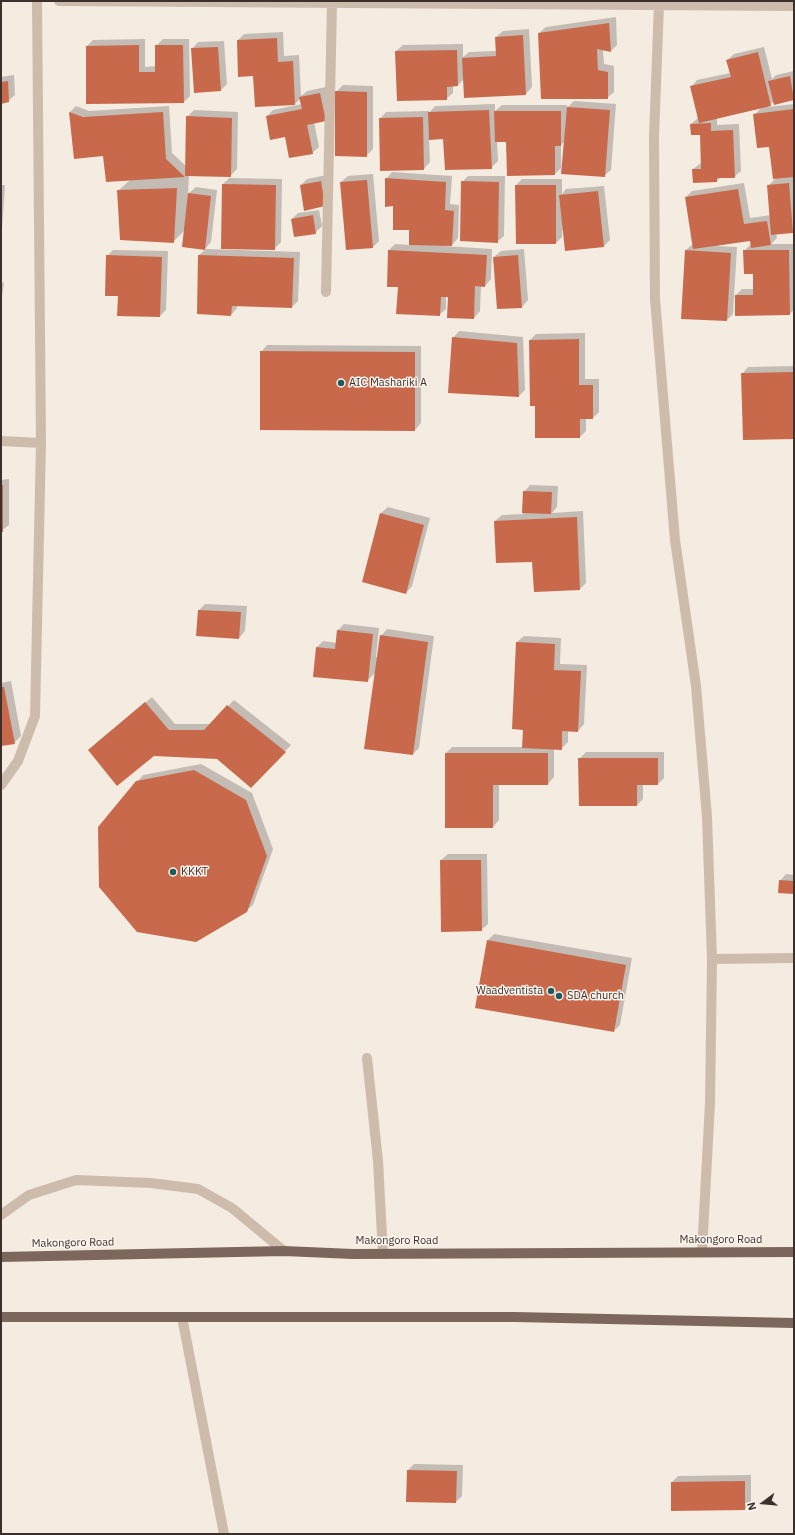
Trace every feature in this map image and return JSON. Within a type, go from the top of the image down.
[{"type":"main road","name":"Makongoro Road","points":[[1,1257],[284,1251],[383,1254],[794,1252]]},
{"type":"main road","points":[[1,1317],[516,1317],[794,1323]]},
{"type":"street","points":[[1,785],[18,761],[35,716],[41,444],[36,1]]},
{"type":"street","points":[[59,1],[794,6]]},
{"type":"street","points":[[326,292],[332,3]]},
{"type":"street","points":[[660,4],[654,137],[654,299],[675,540],[697,694],[707,817],[712,959],[710,1103],[702,1252]]},
{"type":"street","points":[[1,441],[41,444]]},
{"type":"street","points":[[712,959],[794,958]]},
{"type":"street","points":[[367,1058],[378,1161],[383,1254]]},
{"type":"street","points":[[1,1215],[29,1195],[76,1180],[151,1183],[198,1189],[232,1208],[284,1251]]},
{"type":"street","points":[[182,1317],[224,1534]]},
{"type":"building","points":[[609,23],[611,52],[597,49],[598,70],[608,72],[608,99],[541,99],[538,33]]},
{"type":"building","points":[[523,35],[526,95],[464,98],[462,58],[496,56],[495,37]]},
{"type":"building","points":[[277,38],[278,62],[293,61],[295,105],[255,107],[253,76],[238,77],[237,40]]},
{"type":"building","points":[[139,45],[139,72],[155,72],[155,45],[183,45],[184,103],[86,104],[86,46]]},
{"type":"building","points":[[218,47],[221,91],[194,93],[191,48]]},
{"type":"building","points":[[457,50],[458,86],[447,87],[447,100],[397,101],[395,51]]},
{"type":"building","points":[[758,52],[771,106],[699,123],[690,86],[731,77],[726,60]]},
{"type":"building","points":[[790,76],[794,100],[774,105],[768,81]]},
{"type":"building","points":[[8,81],[9,102],[1,104],[1,82]]},
{"type":"building","points":[[335,91],[367,92],[367,157],[335,156]]},
{"type":"building","points":[[320,93],[326,121],[307,125],[313,154],[289,158],[285,137],[270,140],[266,116],[302,109],[299,97]]},
{"type":"building","points":[[567,107],[610,110],[605,177],[561,174]]},
{"type":"building","points":[[794,109],[794,177],[773,179],[769,147],[757,148],[753,114]]},
{"type":"building","points":[[489,110],[492,169],[445,170],[443,139],[429,140],[428,112]]},
{"type":"building","points":[[494,111],[561,111],[561,146],[555,146],[555,175],[507,176],[506,142],[495,142]]},
{"type":"building","points":[[69,112],[83,117],[163,112],[166,159],[185,177],[106,182],[103,156],[74,159]]},
{"type":"building","points":[[186,116],[232,118],[231,177],[185,176]]},
{"type":"building","points":[[423,117],[424,170],[380,171],[379,118]]},
{"type":"building","points":[[711,123],[711,131],[733,130],[735,178],[717,178],[717,182],[693,183],[692,169],[701,169],[700,135],[691,135],[690,124]]},
{"type":"building","points":[[385,178],[446,182],[445,210],[454,211],[452,246],[409,245],[409,230],[393,230],[393,206],[385,207]]},
{"type":"building","points":[[367,180],[373,248],[346,250],[340,182]]},
{"type":"building","points":[[321,181],[325,206],[304,211],[300,185]]},
{"type":"building","points":[[461,181],[499,182],[498,243],[460,241]]},
{"type":"building","points":[[789,183],[793,233],[771,235],[767,185]]},
{"type":"building","points":[[222,184],[276,185],[275,250],[221,249]]},
{"type":"building","points":[[515,185],[556,185],[556,244],[516,244]]},
{"type":"building","points":[[177,188],[174,243],[120,240],[117,190]]},
{"type":"building","points":[[738,189],[744,224],[767,221],[771,245],[751,248],[750,241],[693,249],[685,197]]},
{"type":"building","points":[[598,191],[604,247],[565,251],[559,195]]},
{"type":"building","points":[[188,193],[211,196],[205,250],[182,247]]},
{"type":"building","points":[[313,215],[316,234],[294,237],[291,219]]},
{"type":"building","points":[[388,250],[487,255],[485,287],[475,286],[474,319],[447,318],[448,297],[441,297],[440,316],[396,314],[398,287],[387,287]]},
{"type":"building","points":[[685,250],[731,253],[727,321],[681,319]]},
{"type":"building","points":[[743,250],[789,250],[790,315],[735,316],[735,295],[753,295],[753,274],[744,274]]},
{"type":"building","points":[[106,255],[162,257],[160,317],[117,316],[118,296],[105,296]]},
{"type":"building","points":[[198,255],[294,258],[292,308],[232,306],[231,316],[197,314]]},
{"type":"building","points":[[518,255],[522,308],[497,309],[493,257]]},
{"type":"building","points":[[452,337],[517,343],[519,397],[448,393]]},
{"type":"building","points":[[579,339],[579,385],[593,385],[593,419],[580,419],[580,438],[535,438],[535,406],[530,406],[529,340]]},
{"type":"building","points":[[260,351],[415,352],[415,431],[260,430]]},
{"type":"building","points":[[794,372],[794,439],[743,440],[741,373]]},
{"type":"building","points":[[1,485],[3,485],[3,532],[1,532]]},
{"type":"building","points":[[523,491],[552,492],[551,514],[522,513]]},
{"type":"building","points":[[380,513],[424,525],[406,594],[362,582]]},
{"type":"building","points":[[577,517],[580,590],[534,592],[532,562],[496,563],[494,521]]},
{"type":"building","points":[[198,610],[241,612],[239,639],[196,636]]},
{"type":"building","points":[[337,630],[373,634],[368,682],[313,677],[316,647],[335,649]]},
{"type":"building","points":[[380,635],[428,642],[413,755],[364,749]]},
{"type":"building","points":[[516,642],[555,644],[554,670],[581,671],[578,732],[562,731],[562,750],[522,748],[523,730],[512,729]]},
{"type":"building","points":[[1,687],[4,687],[15,744],[1,746]]},
{"type":"building","points":[[145,702],[169,730],[204,730],[227,705],[286,752],[251,788],[217,759],[154,756],[117,786],[88,750]]},
{"type":"building","points":[[445,753],[548,753],[548,785],[493,785],[493,828],[445,828]]},
{"type":"building","points":[[578,758],[658,758],[658,785],[637,785],[637,806],[579,806]]},
{"type":"building","points":[[194,770],[246,800],[267,856],[247,912],[196,942],[137,932],[99,887],[98,827],[136,781]]},
{"type":"building","points":[[440,860],[481,860],[482,931],[441,932]]},
{"type":"building","points":[[779,880],[794,881],[794,894],[778,893]]},
{"type":"building","points":[[487,940],[626,965],[614,1032],[475,1008]]},
{"type":"building","points":[[407,1470],[457,1471],[456,1503],[406,1502]]},
{"type":"building","points":[[745,1481],[745,1510],[671,1511],[671,1482]]},
{"type":"place","name":"AIC Mashariki A","points":[[341,383]]},
{"type":"place","name":"KKKT","points":[[173,872]]},
{"type":"place","name":"Waadventista","points":[[551,991]]},
{"type":"place","name":"SDA church","points":[[559,996]]}]
